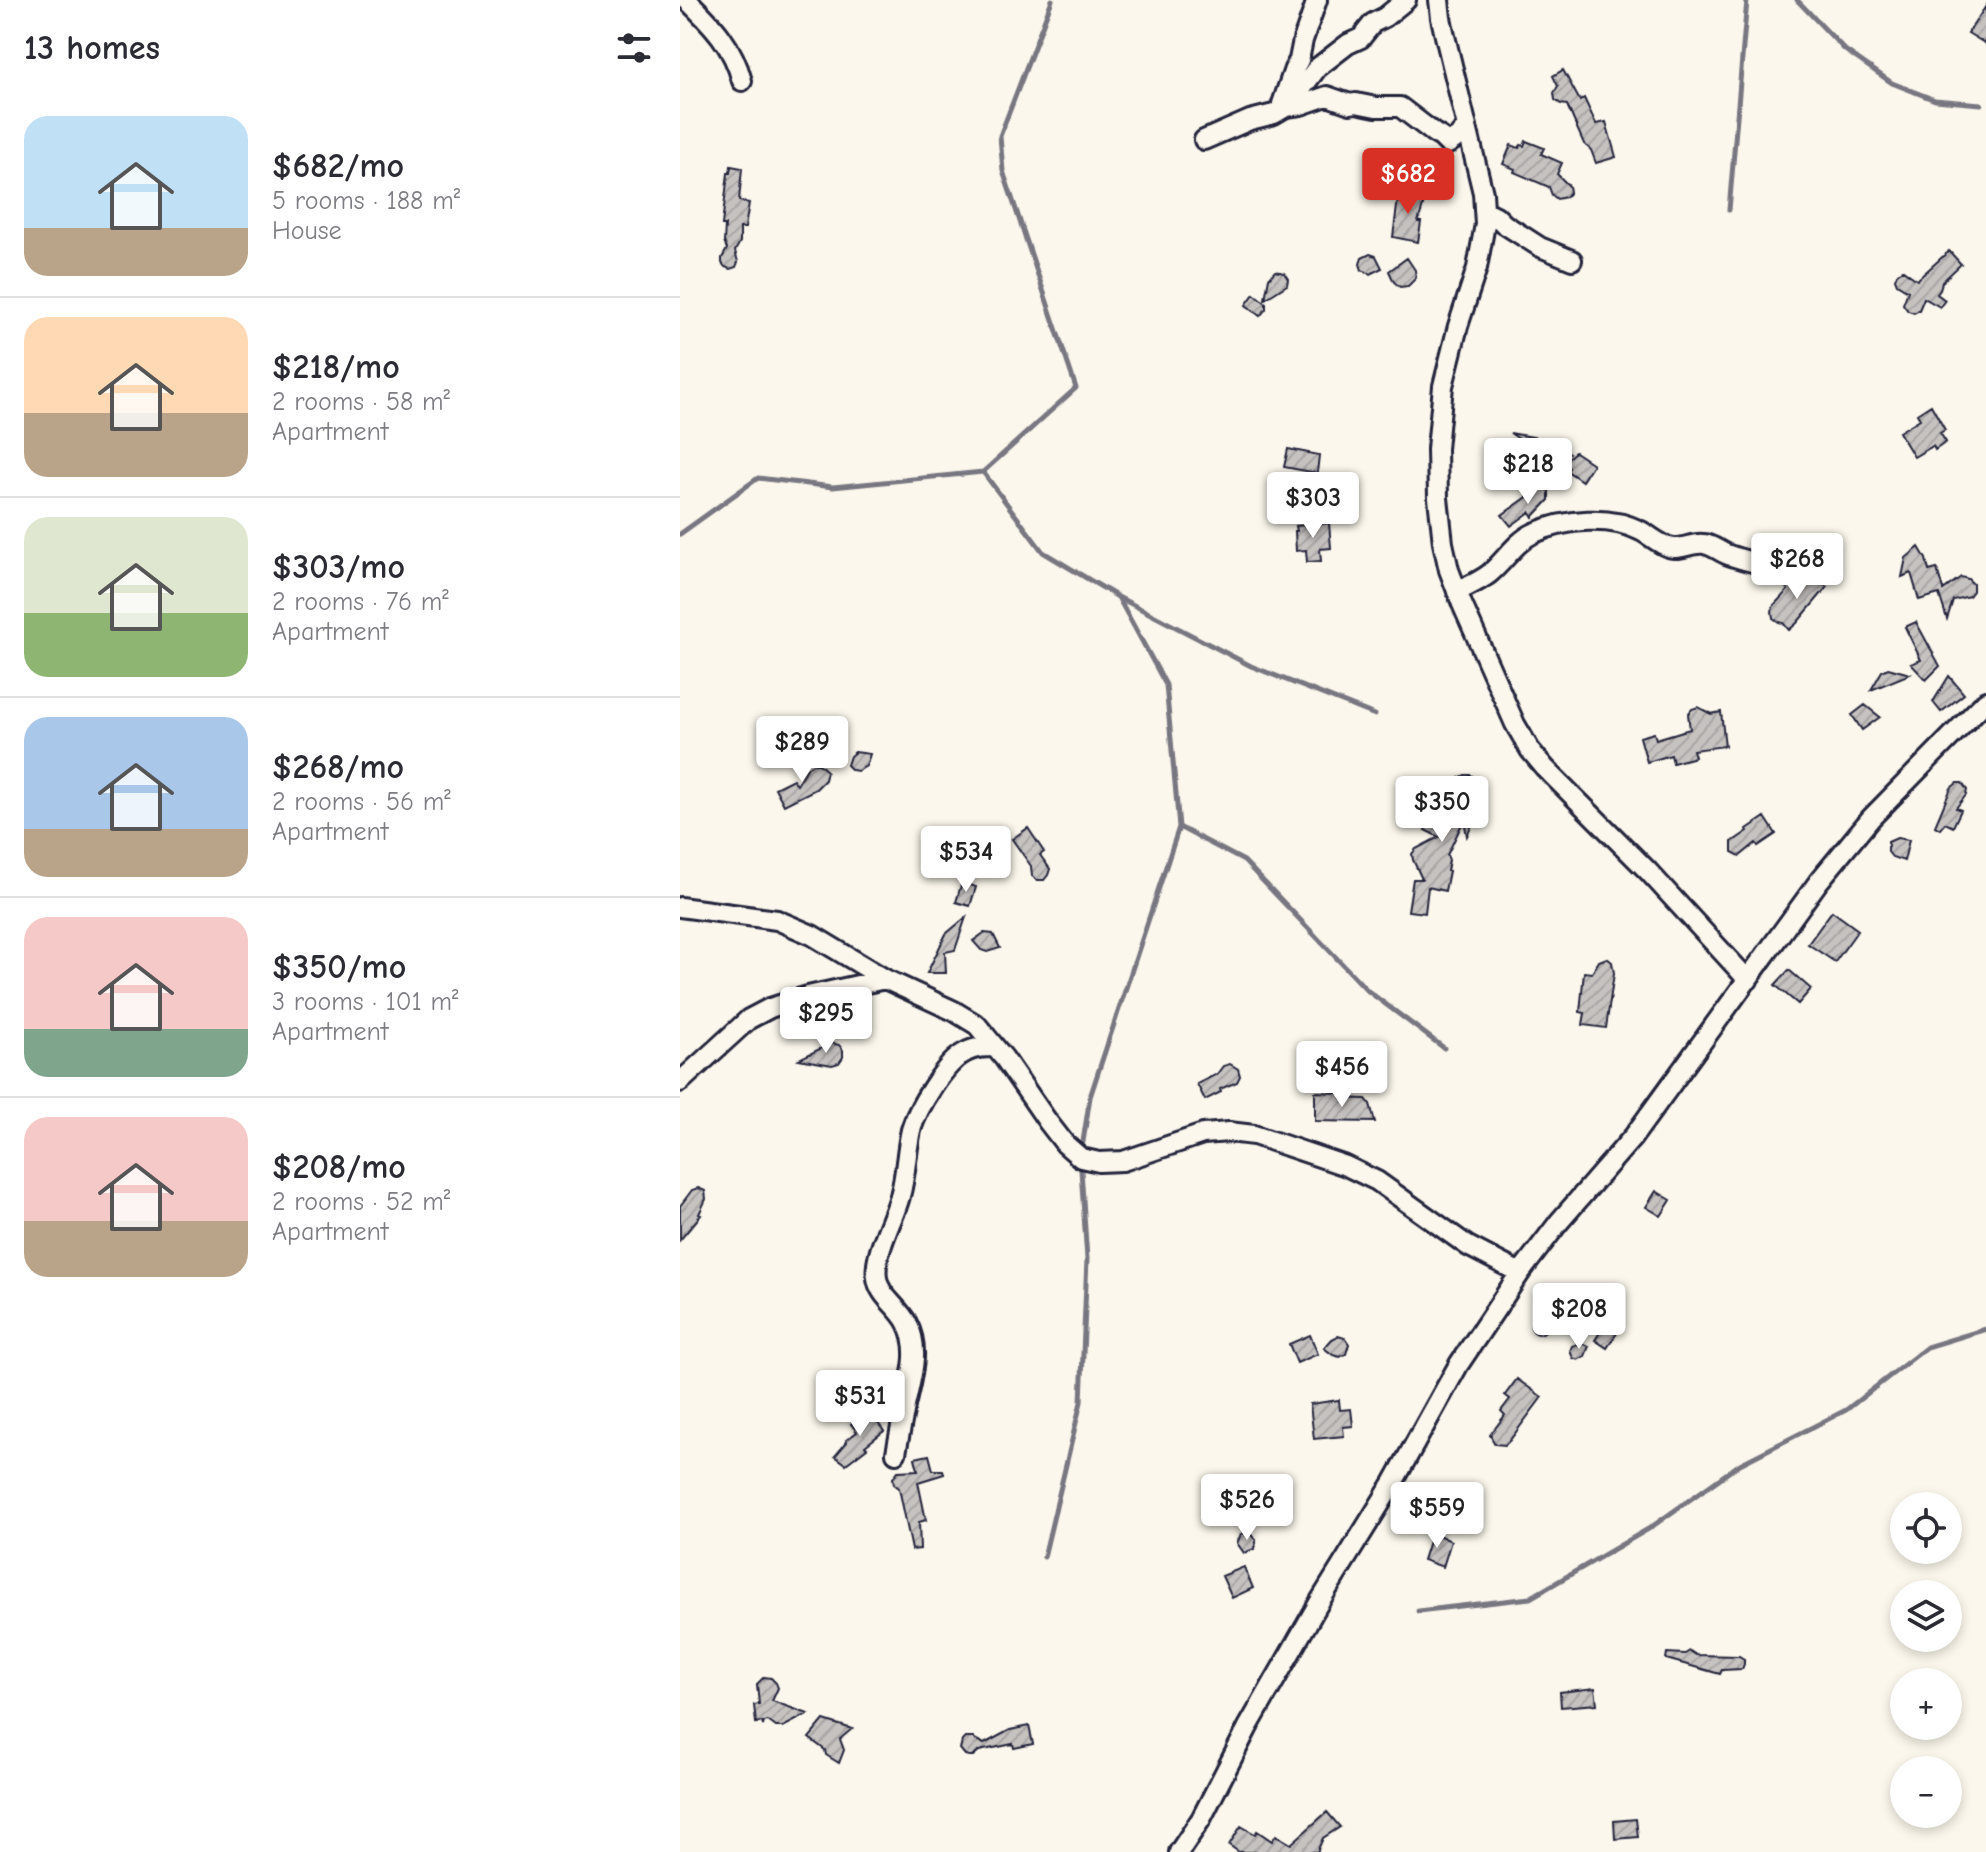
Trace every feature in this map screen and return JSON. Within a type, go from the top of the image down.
[{"type":"street","points":[[687,0],[729,48],[742,81]]},
{"type":"street","points":[[1286,108],[1294,69],[1317,0]]},
{"type":"street","points":[[1286,108],[1317,68],[1361,38],[1373,23],[1406,0]]},
{"type":"street","points":[[1439,0],[1483,193],[1485,224],[1477,268],[1443,386],[1437,449],[1438,498],[1449,570],[1515,724],[1530,750],[1648,871],[1748,980]]},
{"type":"street","points":[[1204,140],[1259,117],[1327,96],[1350,104],[1400,107],[1448,144]]},
{"type":"street","points":[[1467,126],[1445,146],[1476,165]]},
{"type":"street","points":[[1484,210],[1540,247],[1572,260]]},
{"type":"street","points":[[1457,592],[1487,575],[1531,534],[1580,522],[1620,523],[1674,548],[1707,544],[1729,555],[1767,566]]},
{"type":"street","points":[[1179,1852],[1201,1819],[1248,1727],[1320,1601],[1393,1483],[1459,1364],[1520,1273],[1559,1222],[1633,1137],[1819,881],[1871,818],[1986,701]]},
{"type":"street","points":[[680,907],[777,920],[812,935],[885,979],[977,1025],[1065,1144],[1081,1158],[1099,1162],[1123,1161],[1203,1134],[1229,1132],[1254,1135],[1346,1166],[1377,1181],[1468,1246],[1520,1273]]},
{"type":"street","points":[[680,1082],[749,1019],[770,1008],[885,979]]},
{"type":"street","points":[[896,1453],[913,1378],[915,1351],[907,1323],[877,1279],[878,1259],[900,1196],[916,1116],[956,1058],[973,1049],[995,1047]]},
{"type":"building","points":[[1986,6],[1986,44],[1968,33]]},
{"type":"building","points":[[1563,70],[1580,101],[1584,98],[1596,124],[1606,122],[1616,157],[1596,163],[1567,105],[1555,100],[1554,93],[1558,86],[1553,76]]},
{"type":"building","points":[[1526,141],[1544,148],[1541,154],[1562,163],[1557,174],[1569,186],[1570,192],[1566,197],[1557,199],[1549,187],[1503,164],[1511,145],[1519,148]]},
{"type":"building","points":[[731,166],[742,168],[739,201],[749,203],[745,228],[740,228],[740,242],[735,251],[738,262],[736,267],[730,269],[722,263],[727,249],[724,242],[725,225],[722,225]]},
{"type":"building","points":[[1399,191],[1416,192],[1422,198],[1418,242],[1393,237]]},
{"type":"building","points":[[1949,251],[1961,264],[1942,282],[1937,294],[1945,300],[1940,307],[1924,298],[1919,310],[1914,313],[1908,311],[1903,304],[1908,291],[1897,284],[1897,274],[1903,270],[1917,280]]},
{"type":"building","points":[[1370,254],[1376,256],[1382,268],[1370,274],[1362,270],[1360,264],[1362,258]]},
{"type":"building","points":[[1407,258],[1416,278],[1408,286],[1400,287],[1389,271]]},
{"type":"building","points":[[1275,271],[1284,273],[1288,279],[1287,285],[1265,299],[1269,278]]},
{"type":"building","points":[[1254,294],[1266,303],[1266,309],[1260,316],[1246,305]]},
{"type":"building","points":[[1931,405],[1945,430],[1940,433],[1946,442],[1935,450],[1933,446],[1914,457],[1899,432],[1920,419],[1917,414]]},
{"type":"building","points":[[1510,433],[1544,439],[1568,453],[1546,457]]},
{"type":"building","points":[[1288,449],[1319,455],[1317,473],[1284,467]]},
{"type":"building","points":[[1575,452],[1593,464],[1582,481],[1561,464]]},
{"type":"building","points":[[1317,476],[1317,520],[1299,504],[1297,498],[1299,492]]},
{"type":"building","points":[[1540,486],[1549,491],[1549,500],[1533,517],[1530,512],[1511,526],[1502,515]]},
{"type":"building","points":[[1329,523],[1331,548],[1320,549],[1321,561],[1307,562],[1306,550],[1296,551],[1296,526]]},
{"type":"building","points":[[1919,547],[1929,571],[1937,569],[1943,590],[1961,577],[1973,584],[1969,596],[1953,600],[1947,619],[1939,594],[1919,600],[1911,573],[1902,577],[1906,558]]},
{"type":"building","points":[[1793,576],[1806,586],[1814,576],[1827,587],[1789,630],[1773,618],[1772,611],[1788,590],[1785,586]]},
{"type":"building","points":[[1916,622],[1940,666],[1926,680],[1911,664],[1921,660],[1905,627]]},
{"type":"building","points":[[1888,668],[1910,674],[1871,690],[1882,671]]},
{"type":"building","points":[[1949,676],[1964,694],[1941,712],[1933,702]]},
{"type":"building","points":[[1865,705],[1880,717],[1862,730],[1852,715]]},
{"type":"building","points":[[1698,707],[1711,714],[1721,712],[1725,746],[1693,750],[1695,757],[1673,763],[1671,755],[1647,762],[1640,737],[1654,733],[1656,739],[1690,729],[1688,714]]},
{"type":"building","points":[[855,752],[870,754],[866,766],[858,771],[847,765]]},
{"type":"building","points":[[813,764],[819,764],[827,771],[825,780],[816,789],[784,805],[775,788],[793,779],[797,785]]},
{"type":"building","points":[[1465,775],[1476,779],[1473,799],[1482,803],[1467,836],[1464,820],[1447,855],[1449,871],[1445,891],[1428,887],[1425,913],[1408,911],[1413,879],[1422,879],[1412,854],[1439,837],[1425,830],[1441,802],[1463,812],[1458,784],[1459,778]]},
{"type":"building","points":[[1962,783],[1967,790],[1956,808],[1961,810],[1953,827],[1945,823],[1940,829],[1935,826],[1951,788]]},
{"type":"building","points":[[1765,817],[1776,834],[1758,846],[1756,843],[1740,856],[1732,852],[1732,842]]},
{"type":"building","points":[[1028,828],[1044,852],[1040,855],[1050,869],[1044,880],[1032,876],[1031,866],[1012,839]]},
{"type":"building","points":[[1897,838],[1909,840],[1904,861],[1888,852],[1888,842]]},
{"type":"building","points":[[962,882],[976,887],[970,906],[956,902]]},
{"type":"building","points":[[1832,911],[1858,930],[1835,962],[1808,944]]},
{"type":"building","points":[[966,917],[955,950],[945,952],[946,973],[927,973],[946,934]]},
{"type":"building","points":[[984,933],[993,934],[1000,948],[987,952],[981,950],[973,941]]},
{"type":"building","points":[[1607,958],[1612,962],[1614,973],[1606,1028],[1583,1025],[1585,1013],[1580,1012],[1584,972],[1592,973],[1599,961]]},
{"type":"building","points":[[1789,970],[1811,989],[1798,1004],[1775,985]]},
{"type":"building","points":[[832,1043],[843,1050],[839,1063],[832,1065],[799,1059]]},
{"type":"building","points":[[1230,1064],[1238,1069],[1240,1076],[1237,1082],[1205,1100],[1197,1084]]},
{"type":"building","points":[[1315,1092],[1342,1093],[1342,1098],[1366,1099],[1375,1122],[1315,1121]]},
{"type":"building","points":[[698,1188],[705,1191],[706,1199],[701,1215],[680,1240],[680,1206],[692,1190]]},
{"type":"building","points":[[1656,1191],[1671,1200],[1661,1216],[1646,1207]]},
{"type":"building","points":[[1536,1318],[1542,1318],[1547,1326],[1545,1332],[1536,1334],[1531,1329],[1531,1323]]},
{"type":"building","points":[[1607,1322],[1619,1330],[1607,1348],[1595,1340]]},
{"type":"building","points":[[1310,1335],[1318,1354],[1297,1363],[1289,1344]]},
{"type":"building","points":[[1338,1336],[1345,1338],[1349,1344],[1346,1354],[1340,1357],[1324,1348]]},
{"type":"building","points":[[1580,1343],[1589,1346],[1585,1356],[1578,1360],[1573,1358],[1570,1351],[1572,1346]]},
{"type":"building","points":[[1517,1379],[1542,1397],[1505,1445],[1495,1444],[1490,1435],[1505,1415],[1501,1411],[1510,1399],[1505,1395]]},
{"type":"building","points":[[1339,1400],[1340,1410],[1351,1409],[1353,1426],[1343,1427],[1344,1436],[1314,1439],[1310,1404]]},
{"type":"building","points":[[869,1411],[884,1431],[846,1464],[835,1456],[846,1440],[857,1432],[851,1424]]},
{"type":"building","points":[[929,1455],[933,1470],[943,1470],[944,1474],[918,1482],[926,1520],[919,1522],[920,1549],[912,1550],[899,1488],[893,1478],[898,1471],[918,1470],[915,1458]]},
{"type":"building","points":[[1248,1532],[1256,1543],[1254,1549],[1244,1553],[1237,1543],[1241,1534]]},
{"type":"building","points":[[1431,1535],[1451,1541],[1443,1567],[1423,1560]]},
{"type":"building","points":[[1244,1567],[1253,1588],[1232,1598],[1222,1576]]},
{"type":"building","points":[[1690,1651],[1696,1655],[1739,1656],[1744,1659],[1744,1664],[1742,1669],[1722,1670],[1720,1674],[1666,1659],[1667,1653],[1685,1654]]},
{"type":"building","points":[[764,1677],[771,1678],[778,1688],[772,1701],[808,1714],[783,1727],[776,1727],[768,1721],[763,1726],[762,1722],[756,1723],[754,1705],[759,1704],[757,1684]]},
{"type":"building","points":[[1595,1688],[1597,1704],[1561,1707],[1560,1692]]},
{"type":"building","points":[[824,1720],[852,1729],[840,1739],[844,1750],[839,1763],[809,1738]]},
{"type":"building","points":[[1029,1726],[1033,1744],[1014,1748],[1013,1744],[979,1751],[973,1756],[965,1755],[960,1749],[965,1738],[973,1738],[984,1744],[1010,1730]]},
{"type":"building","points":[[1327,1812],[1340,1827],[1323,1838],[1317,1852],[1239,1852],[1229,1845],[1241,1826],[1255,1834],[1257,1831],[1272,1841],[1276,1835],[1291,1844]]},
{"type":"building","points":[[1636,1819],[1638,1837],[1615,1839],[1614,1821]]},
{"type":"waterway","points":[[680,534],[758,478],[833,487],[983,472],[1076,388],[1003,171],[1000,136],[1052,0]]},
{"type":"waterway","points":[[1729,210],[1747,0]]},
{"type":"waterway","points":[[1797,0],[1845,50],[1892,83],[1935,100],[1981,104]]},
{"type":"waterway","points":[[983,472],[1043,552],[1118,597],[1166,685],[1179,827],[1090,1097],[1082,1148]]},
{"type":"waterway","points":[[1118,597],[1251,666],[1375,715]]},
{"type":"waterway","points":[[1179,827],[1244,861],[1368,991],[1444,1048]]},
{"type":"waterway","points":[[1044,1557],[1081,1402],[1087,1259],[1081,1170]]},
{"type":"waterway","points":[[1418,1611],[1530,1598],[1650,1528],[1740,1464],[1846,1410],[1927,1347],[1986,1329]]}]
